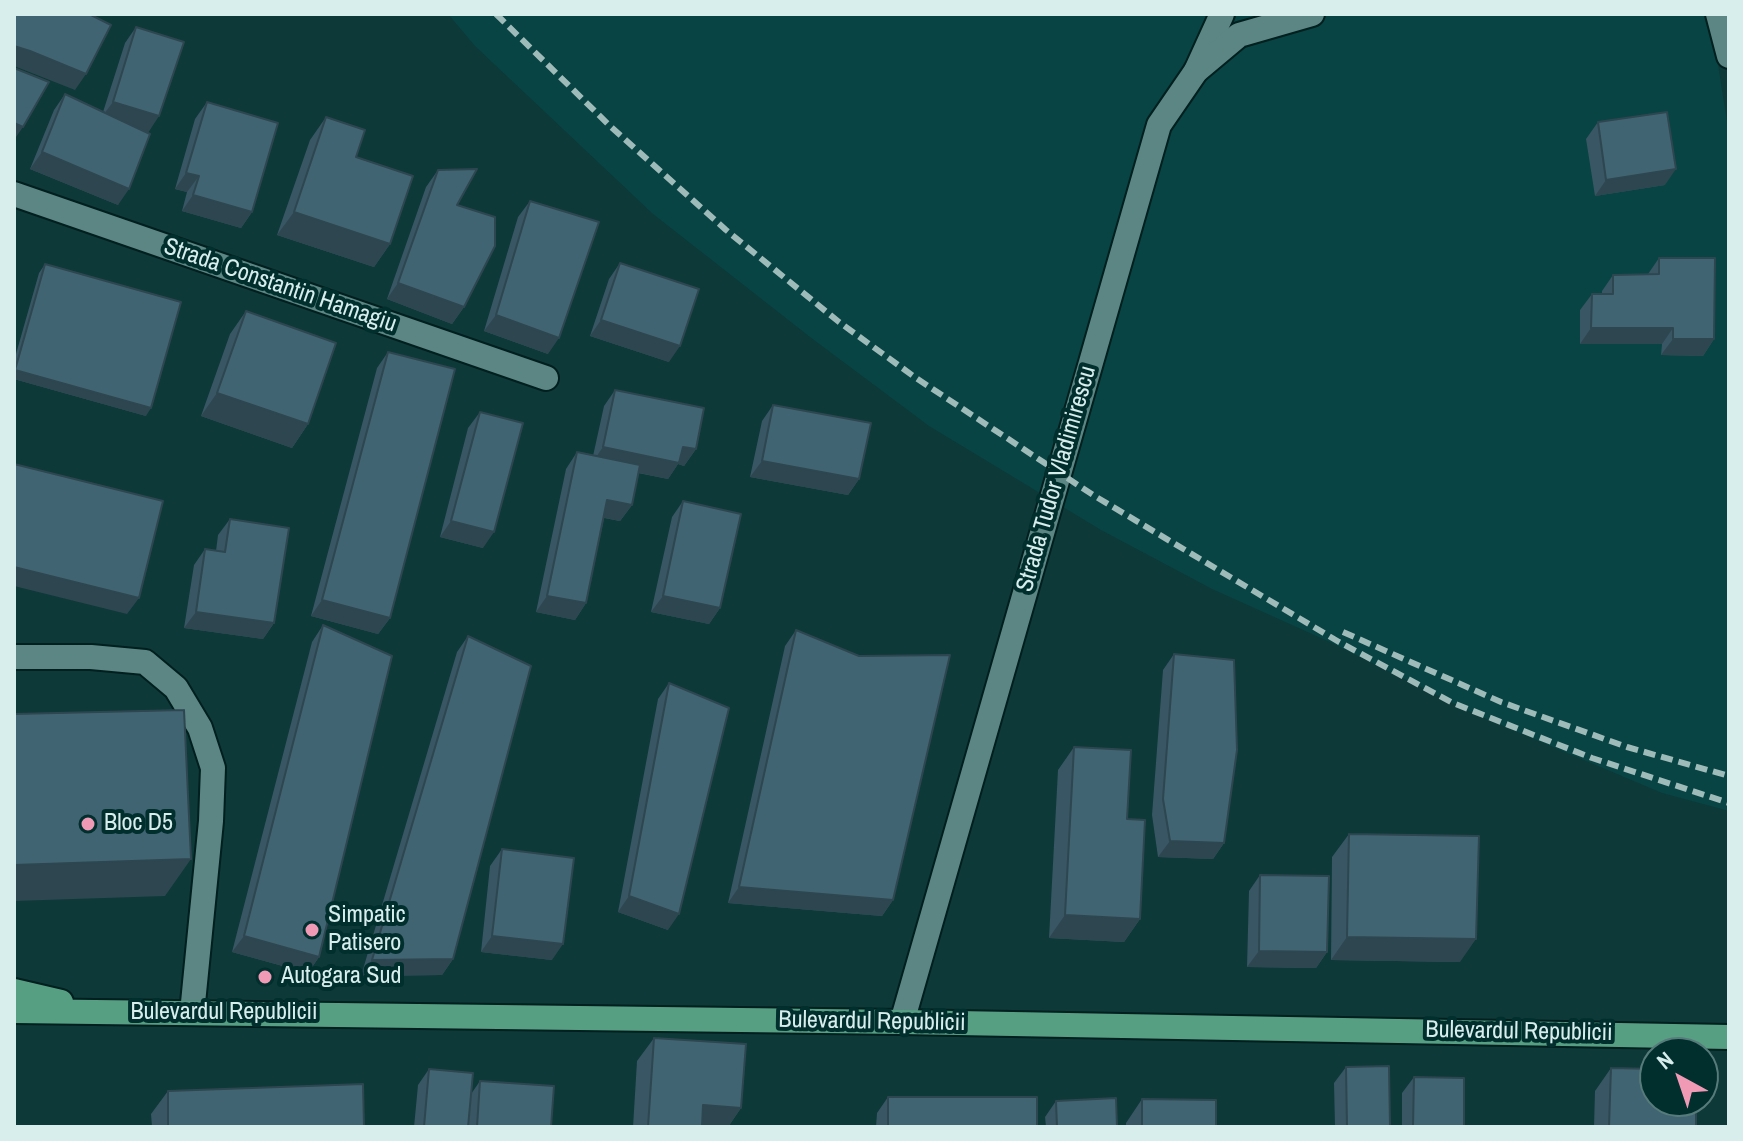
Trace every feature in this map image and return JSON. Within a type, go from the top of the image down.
[{"type":"main road","points":[[14,991],[102,1012]]},
{"type":"main road","name":"Bulevardul Republicii","points":[[14,1011],[902,1022],[1729,1037]]},
{"type":"street","points":[[1196,71],[1222,14]]},
{"type":"street","name":"Strada Tudor Vladimirescu","points":[[902,1022],[1159,125],[1196,71],[1239,35],[1312,14]]},
{"type":"street","points":[[1718,14],[1729,56]]},
{"type":"street","name":"Strada Constantin Hamagiu","points":[[14,194],[546,378]]},
{"type":"street","points":[[14,657],[91,657],[145,662],[176,688],[200,728],[213,768],[211,821],[192,1013]]},
{"type":"shaded area","points":[[448,14],[1710,14],[1729,134],[1729,811],[1662,793],[1475,714],[1332,643],[1212,589],[1101,530],[929,426],[653,214],[475,46]]},
{"type":"building","points":[[14,14],[89,14],[111,25],[86,74],[14,46]]},
{"type":"building","points":[[136,27],[184,42],[159,116],[113,102]]},
{"type":"building","points":[[14,68],[49,82],[23,127],[14,123]]},
{"type":"building","points":[[65,94],[150,134],[129,189],[42,152]]},
{"type":"building","points":[[207,102],[278,123],[252,212],[193,195],[199,176],[186,173]]},
{"type":"building","points":[[1667,112],[1676,169],[1606,180],[1598,122]]},
{"type":"building","points":[[326,117],[365,130],[356,157],[413,176],[390,244],[294,212]]},
{"type":"building","points":[[477,169],[457,205],[495,217],[495,246],[464,307],[398,283],[438,170]]},
{"type":"building","points":[[530,201],[599,222],[559,338],[496,315]]},
{"type":"building","points":[[1659,258],[1715,258],[1714,339],[1673,339],[1673,328],[1591,328],[1592,294],[1613,294],[1613,275],[1659,274]]},
{"type":"building","points":[[620,263],[699,289],[680,346],[601,320]]},
{"type":"building","points":[[45,264],[181,302],[151,408],[15,370]]},
{"type":"building","points":[[246,311],[336,343],[308,424],[217,393]]},
{"type":"building","points":[[388,352],[455,369],[390,618],[322,600]]},
{"type":"building","points":[[615,390],[704,408],[696,449],[683,447],[679,463],[603,447]]},
{"type":"building","points":[[773,405],[871,423],[859,479],[762,461]]},
{"type":"building","points":[[480,412],[523,423],[494,532],[451,521]]},
{"type":"building","points":[[577,452],[640,465],[632,505],[607,500],[586,603],[547,596]]},
{"type":"building","points":[[14,464],[163,501],[139,598],[14,567]]},
{"type":"building","points":[[683,501],[741,514],[720,608],[663,596]]},
{"type":"building","points":[[230,519],[289,528],[274,623],[196,612],[205,549],[225,552]]},
{"type":"building","points":[[323,625],[392,656],[319,957],[244,936]]},
{"type":"building","points":[[796,630],[859,656],[950,655],[893,900],[739,887]]},
{"type":"building","points":[[468,636],[531,666],[453,959],[372,960]]},
{"type":"building","points":[[1174,654],[1234,660],[1237,750],[1224,843],[1170,841],[1163,799]]},
{"type":"building","points":[[669,683],[729,708],[679,914],[629,896]]},
{"type":"building","name":"Bloc D5","points":[[184,710],[191,859],[14,865],[14,714]]},
{"type":"building","points":[[1074,747],[1131,750],[1127,819],[1145,820],[1140,919],[1065,915]]},
{"type":"building","points":[[1349,834],[1479,836],[1476,939],[1347,937]]},
{"type":"building","points":[[502,849],[574,858],[563,944],[492,936]]},
{"type":"building","points":[[1260,875],[1329,876],[1327,952],[1259,951]]},
{"type":"building","points":[[654,1038],[746,1044],[741,1108],[703,1105],[702,1127],[648,1127]]},
{"type":"building","points":[[1389,1066],[1390,1127],[1347,1127],[1346,1067]]},
{"type":"building","points":[[1611,1068],[1639,1069],[1639,1117],[1696,1117],[1696,1127],[1609,1127]]},
{"type":"building","points":[[429,1069],[473,1073],[468,1127],[424,1127]]},
{"type":"building","points":[[1414,1077],[1464,1078],[1464,1127],[1413,1127]]},
{"type":"building","points":[[480,1081],[554,1086],[551,1127],[477,1127]]},
{"type":"building","points":[[363,1084],[364,1127],[168,1127],[168,1091]]},
{"type":"building","points":[[888,1097],[1037,1097],[1037,1127],[888,1127]]},
{"type":"building","points":[[1116,1098],[1117,1127],[1057,1127],[1056,1101]]},
{"type":"building","points":[[1142,1099],[1216,1100],[1216,1127],[1142,1127]]},
{"type":"railway","points":[[496,14],[609,125],[726,230],[839,322],[916,378],[1093,495],[1339,642],[1453,703],[1592,758],[1729,803]]},
{"type":"railway","points":[[1343,632],[1501,702],[1627,747],[1729,776]]},
{"type":"place","name":"Bloc D5","points":[[88,824]]},
{"type":"place","name":"Simpatic Patisero","points":[[312,930]]},
{"type":"place","name":"Autogara Sud","points":[[265,977]]}]
